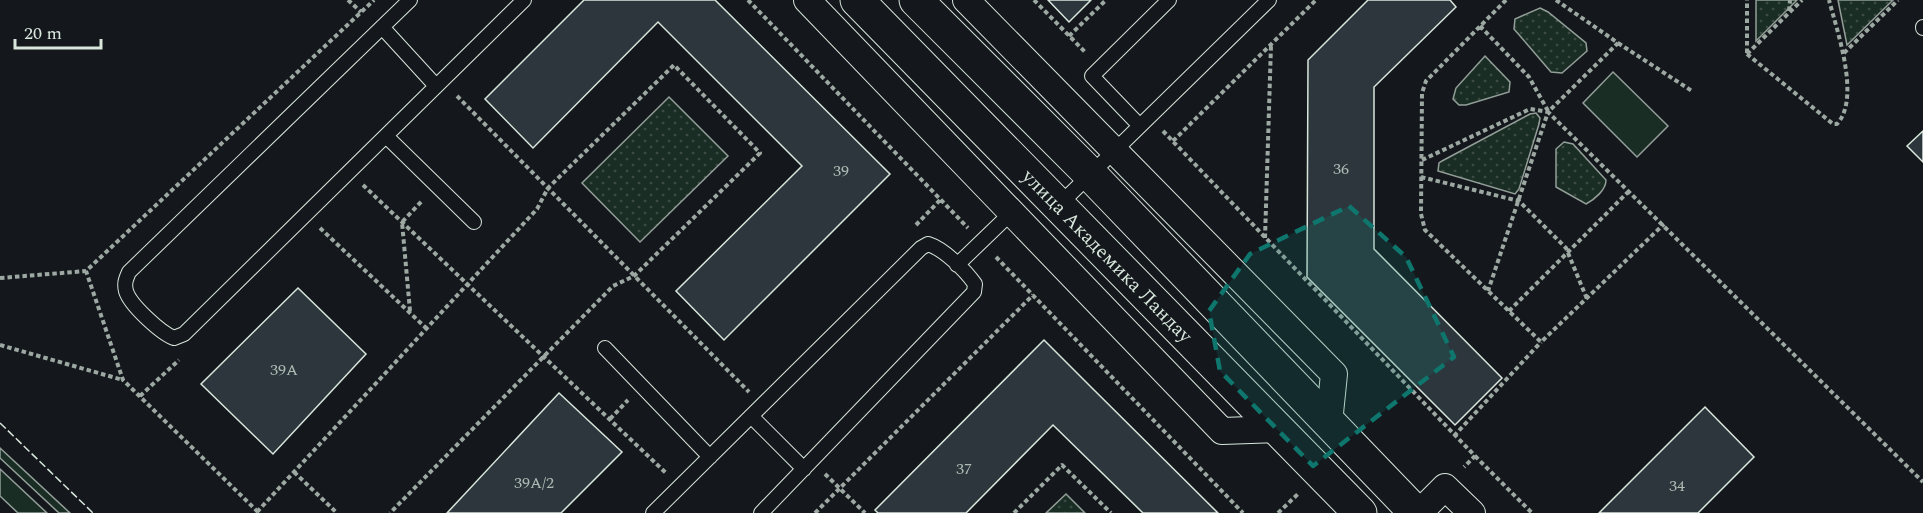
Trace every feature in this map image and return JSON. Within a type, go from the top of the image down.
[{"type":"street","points":[[807,0],[1222,431],[1279,429]]},
{"type":"street","name":"улица Академика Ландау","points":[[857,0],[1360,513]]},
{"type":"street","points":[[916,0],[1090,174],[1417,513],[1445,487],[1472,513]]},
{"type":"street","points":[[966,0],[1334,374],[1329,423]]},
{"type":"lane","points":[[410,0],[129,272],[124,282],[126,294],[162,333],[174,338],[184,334],[524,0]]},
{"type":"lane","points":[[1140,126],[1092,76],[1170,0]]},
{"type":"lane","points":[[1059,205],[1269,0]]},
{"type":"lane","points":[[382,27],[439,83]]},
{"type":"lane","points":[[386,136],[474,222]]},
{"type":"lane","points":[[957,265],[1011,213]]},
{"type":"lane","points":[[653,513],[921,248],[928,244],[936,246],[975,284],[974,292],[761,513]]},
{"type":"lane","points":[[605,348],[710,457]]},
{"type":"lane","points":[[751,416],[808,465]]},
{"type":"path","points":[[348,0],[361,12]]},
{"type":"path","points":[[0,278],[86,271],[374,0]]},
{"type":"path","points":[[1069,36],[1106,0]]},
{"type":"path","points":[[1316,0],[1173,141],[1454,436],[1532,513]]},
{"type":"path","points":[[1506,0],[1426,81],[1422,93],[1421,214],[1425,230],[1541,342]]},
{"type":"path","points":[[1557,0],[1692,91]]},
{"type":"path","points":[[1747,0],[1747,54]]},
{"type":"path","points":[[1789,12],[1790,0]]},
{"type":"path","points":[[1747,54],[1802,0]]},
{"type":"path","points":[[1747,54],[1833,124],[1842,119],[1848,103],[1843,54],[1829,0]]},
{"type":"path","points":[[1843,54],[1898,0]]},
{"type":"path","points":[[1480,26],[1529,77],[1548,112],[1923,482]]},
{"type":"path","points":[[1488,291],[1548,112],[1618,43]]},
{"type":"path","points":[[1265,238],[1271,44]]},
{"type":"path","points":[[0,345],[123,380],[258,512],[537,209],[548,188],[674,65],[760,153],[634,276],[613,286],[390,513]]},
{"type":"path","points":[[439,83],[548,188],[762,405]]},
{"type":"path","points":[[1422,160],[1530,109],[1548,112]]},
{"type":"path","points":[[1421,177],[1519,201],[1568,252],[1587,298]]},
{"type":"path","points":[[358,181],[667,474]]},
{"type":"path","points":[[410,313],[402,222],[437,186]]},
{"type":"path","points":[[1509,311],[1629,191]]},
{"type":"path","points":[[319,221],[320,228],[426,328]]},
{"type":"path","points":[[1454,436],[1541,342],[1664,225]]},
{"type":"path","points":[[86,271],[123,380]]},
{"type":"path","points":[[815,513],[1033,295]]},
{"type":"path","points":[[140,396],[182,358],[186,349],[184,334]]},
{"type":"path","points":[[1445,487],[1475,456]]},
{"type":"path","points":[[808,465],[840,489],[865,513]]},
{"type":"path","points":[[1014,513],[1062,465],[1111,513]]},
{"type":"path","points":[[294,472],[337,513]]},
{"type":"highlighted area","points":[[1349,206],[1406,257],[1454,357],[1313,466],[1220,371],[1209,311],[1250,254]]},
{"type":"green space","points":[[1756,0],[1797,0],[1756,41]]},
{"type":"green space","points":[[1838,0],[1893,0],[1847,45]]},
{"type":"green space","points":[[1540,8],[1586,43],[1587,51],[1562,73],[1551,72],[1514,29],[1515,19]]},
{"type":"green space","points":[[1485,56],[1510,82],[1509,92],[1459,105],[1453,99],[1456,88]]},
{"type":"green space","points":[[1613,72],[1668,126],[1637,157],[1583,103]]},
{"type":"green space","points":[[669,97],[728,156],[640,242],[582,183]]},
{"type":"green space","points":[[1536,113],[1540,118],[1539,124],[1519,189],[1515,194],[1438,171],[1439,163],[1442,161],[1530,114]]},
{"type":"green space","points":[[1564,142],[1573,144],[1606,180],[1599,194],[1586,204],[1556,187],[1556,149]]},
{"type":"green space","points":[[0,448],[70,513],[59,513],[0,458]]},
{"type":"green space","points":[[0,469],[47,513],[18,513],[0,496]]},
{"type":"green space","points":[[1066,494],[1085,513],[1046,513]]},
{"type":"building","points":[[584,0],[715,0],[890,174],[724,340],[676,291],[802,166],[658,22],[533,148],[485,99]]},
{"type":"building","points":[[1048,0],[1091,0],[1069,22]]},
{"type":"building","points":[[1368,0],[1450,0],[1456,7],[1374,87],[1374,249],[1502,378],[1455,425],[1307,277],[1308,60]]},
{"type":"building","points":[[1923,131],[1923,162],[1907,146]]},
{"type":"building","points":[[298,288],[366,354],[273,454],[201,384]]},
{"type":"building","points":[[1044,340],[1218,513],[1143,513],[1053,425],[966,513],[878,513],[875,510]]},
{"type":"building","points":[[559,393],[622,452],[561,513],[447,513]]},
{"type":"building","points":[[1705,407],[1754,457],[1698,513],[1599,513]]},
{"type":"fence","points":[[0,423],[93,513]]}]
